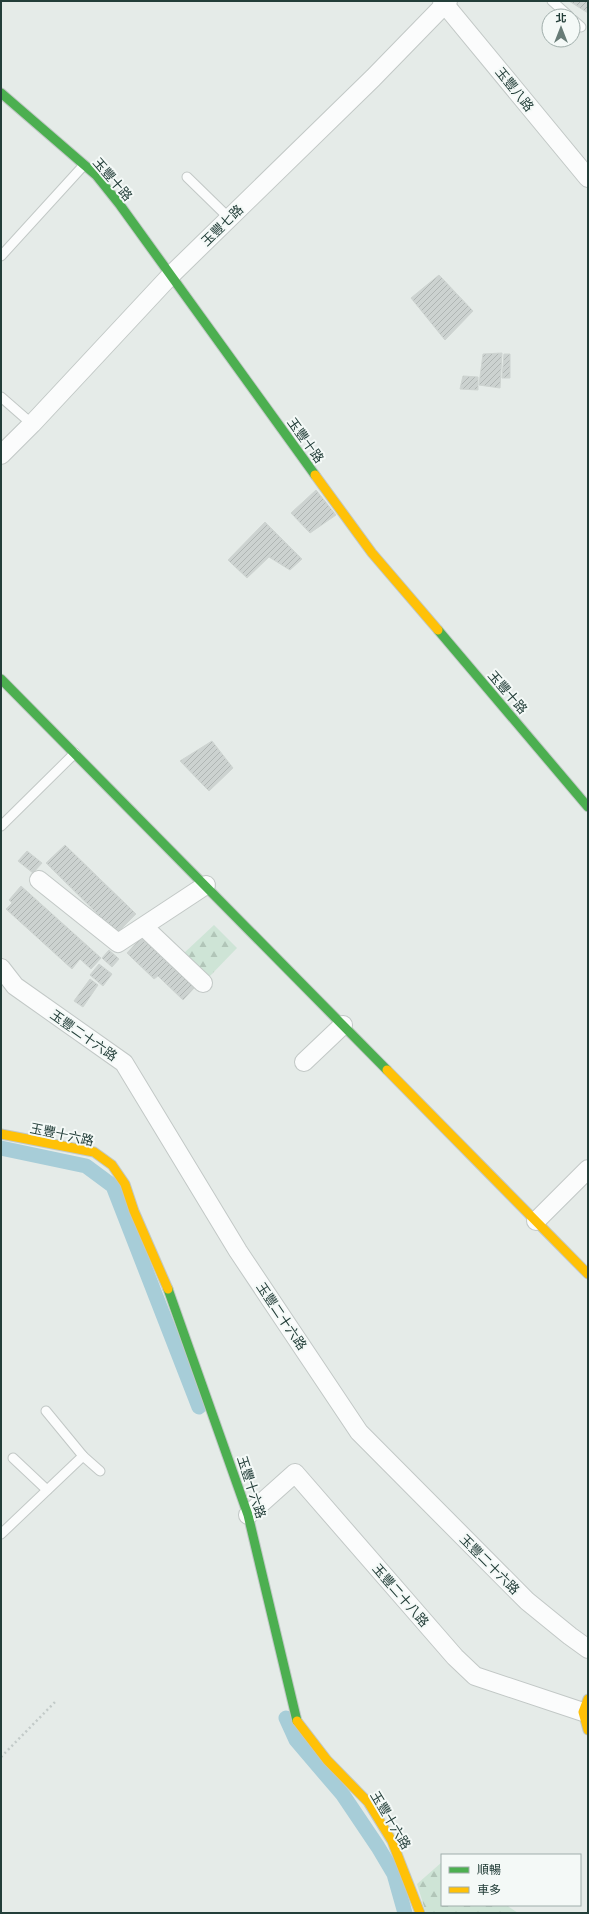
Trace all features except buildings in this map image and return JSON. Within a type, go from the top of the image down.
[{"type":"street","name":"玉豐八路","points":[[445,2],[588,178]]},
{"type":"street","name":"玉豐七路","points":[[1,455],[32,424],[170,276],[373,78],[445,2]]},
{"type":"street","name":"玉豐十路","points":[[1,93],[96,175],[120,205],[372,553],[588,807]]},
{"type":"street","points":[[1,680],[343,1024],[588,1274]]},
{"type":"street","points":[[39,880],[118,943],[206,886]]},
{"type":"street","points":[[144,927],[203,983]]},
{"type":"street","name":"玉豐二十六路","points":[[1,968],[15,986],[124,1063],[238,1251],[359,1432],[527,1601],[588,1649]]},
{"type":"street","points":[[304,1062],[343,1024]]},
{"type":"street","name":"玉豐十六路","points":[[1,1134],[94,1152],[112,1165],[125,1184],[134,1212],[168,1292],[248,1515],[298,1724],[327,1760],[368,1802],[392,1842],[416,1897],[420,1913]]},
{"type":"street","points":[[536,1221],[588,1169]]},
{"type":"street","name":"玉豐二十八路","points":[[248,1515],[295,1473],[455,1657],[475,1676],[585,1705]]},
{"type":"street","points":[[585,1705],[588,1730]]},
{"type":"lane","points":[[552,1],[559,8]]},
{"type":"lane","points":[[1,256],[84,165]]},
{"type":"lane","points":[[187,177],[229,218]]},
{"type":"lane","points":[[1,397],[32,424]]},
{"type":"lane","points":[[1,826],[75,754]]},
{"type":"lane","points":[[46,1411],[83,1456],[100,1471]]},
{"type":"lane","points":[[1,1534],[83,1456]]},
{"type":"lane","points":[[13,1458],[47,1490]]},
{"type":"path","points":[[1,1757],[55,1702]]},
{"type":"green space","points":[[214,925],[237,948],[208,978],[183,954]]},
{"type":"green space","points":[[441,1863],[441,1906],[508,1906],[518,1913],[426,1913],[417,1884]]},
{"type":"waterway","points":[[1,1148],[86,1166],[113,1186],[199,1407]]},
{"type":"waterway","points":[[286,1718],[296,1740],[343,1795],[378,1847],[394,1874],[405,1913]]},
{"type":"traffic: fast","points":[[1,93],[96,175],[120,205],[315,475]]},
{"type":"traffic: fast","points":[[438,630],[588,807]]},
{"type":"traffic: fast","points":[[1,679],[387,1070]]},
{"type":"traffic: fast","points":[[168,1289],[248,1515],[297,1721]]},
{"type":"traffic: slow","points":[[315,475],[372,553],[438,630]]},
{"type":"traffic: slow","points":[[387,1070],[588,1274]]},
{"type":"traffic: slow","points":[[1,1134],[94,1152],[112,1165],[125,1184],[134,1211],[168,1289]]},
{"type":"traffic: slow","points":[[588,1699],[583,1712],[588,1730]]},
{"type":"traffic: slow","points":[[297,1721],[327,1760],[368,1802],[392,1841],[420,1913]]}]
